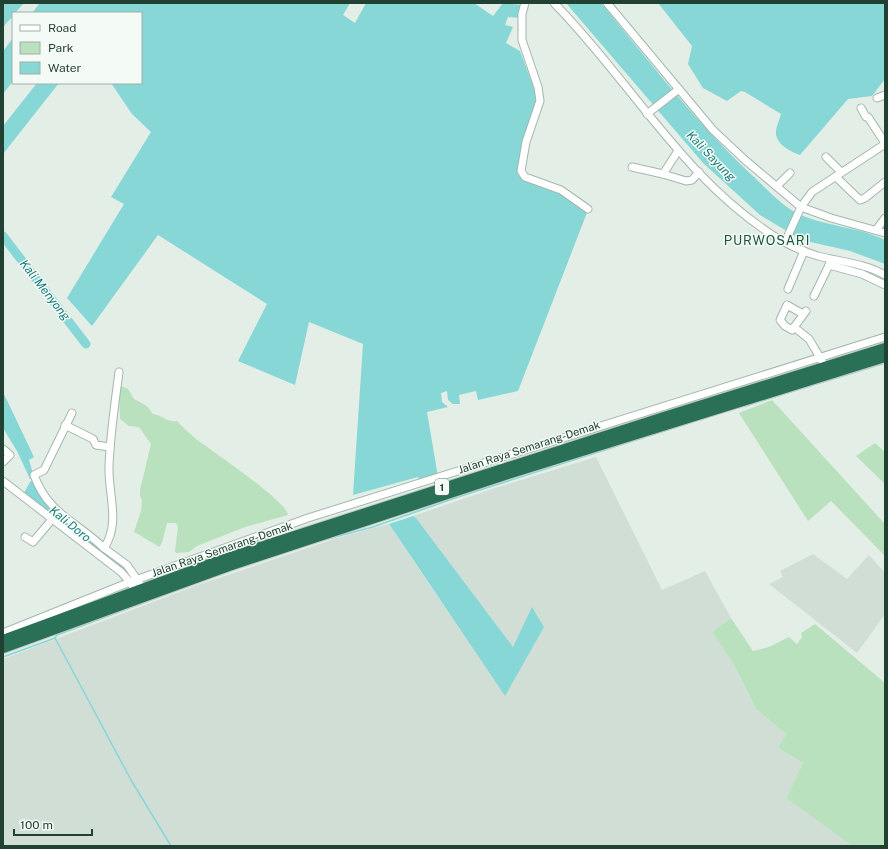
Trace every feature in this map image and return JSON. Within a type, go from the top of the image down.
[{"type":"highway","name":"Jalan Raya Semarang-Demak","points":[[3,648],[134,590],[229,566],[666,421],[822,362],[885,348]]},
{"type":"highway","name":"Jalan Raya Semarang-Demak","points":[[3,640],[134,590],[315,529],[666,421],[885,357]]},
{"type":"street","points":[[525,3],[522,14],[522,40],[538,87],[540,101],[526,142],[521,171],[525,177],[561,190],[588,209]]},
{"type":"street","points":[[554,3],[609,64],[647,114],[678,151],[734,207],[785,242],[885,285]]},
{"type":"street","points":[[607,3],[678,90],[713,130],[745,160],[777,186],[800,210],[885,233]]},
{"type":"street","points":[[647,114],[678,90]]},
{"type":"street","points":[[877,98],[885,95]]},
{"type":"street","points":[[785,242],[800,210],[812,192],[885,144],[861,108]]},
{"type":"street","points":[[663,174],[678,151]]},
{"type":"street","points":[[826,157],[838,175],[860,200],[865,198],[885,182]]},
{"type":"street","points":[[632,167],[689,182],[699,172]]},
{"type":"street","points":[[777,186],[790,173]]},
{"type":"street","points":[[876,230],[885,218]]},
{"type":"street","points":[[788,289],[804,251]]},
{"type":"street","points":[[831,262],[863,265],[885,275]]},
{"type":"street","points":[[814,296],[831,262]]},
{"type":"street","points":[[785,305],[791,306],[804,313],[794,327],[790,330],[780,322],[780,317],[785,305]]},
{"type":"street","points":[[794,327],[809,339],[822,362]]},
{"type":"street","points":[[134,590],[138,580],[308,518],[822,362],[885,337]]},
{"type":"street","points":[[104,548],[112,529],[113,506],[108,468],[119,372]]},
{"type":"street","points":[[72,413],[44,470],[34,474],[52,515],[134,590]]},
{"type":"street","points":[[65,425],[93,439],[96,444],[110,447]]},
{"type":"street","points":[[3,449],[10,455],[3,462]]},
{"type":"street","points":[[3,481],[22,499]]},
{"type":"street","points":[[3,487],[52,515],[92,543],[104,548],[127,565],[138,580]]},
{"type":"street","points":[[25,537],[34,542],[52,515]]},
{"type":"street","points":[[308,518],[315,529]]},
{"type":"street","points":[[92,543],[134,590]]},
{"type":"street","points":[[134,590],[138,580]]},
{"type":"street","points":[[3,633],[134,590]]},
{"type":"shaded area","points":[[596,457],[662,590],[705,571],[731,618],[712,632],[735,667],[756,709],[786,734],[778,748],[803,763],[786,798],[852,846],[3,846],[3,659],[195,586],[337,538],[389,524],[505,696],[513,647],[413,516],[495,488]]},
{"type":"shaded area","points":[[813,554],[847,579],[869,555],[885,573],[885,614],[857,653],[769,584],[783,577],[780,571]]},
{"type":"green space","points":[[121,386],[128,389],[134,399],[147,406],[153,414],[171,421],[177,421],[195,438],[247,476],[275,499],[284,508],[288,515],[245,527],[197,546],[189,552],[176,553],[175,551],[178,527],[176,523],[167,523],[162,543],[159,547],[134,532],[141,511],[142,500],[140,490],[151,444],[139,427],[129,426],[120,419],[119,390]]},
{"type":"green space","points":[[772,400],[885,524],[885,556],[831,501],[808,521],[739,413]]},
{"type":"green space","points":[[875,443],[885,452],[885,484],[856,456]]},
{"type":"green space","points":[[731,618],[753,651],[769,647],[789,637],[797,644],[802,637],[801,633],[815,624],[885,683],[885,846],[852,846],[786,798],[803,763],[778,748],[786,734],[756,709],[735,667],[712,632]]},
{"type":"water","points":[[3,3],[24,3],[16,12],[12,12],[12,17],[3,27]]},
{"type":"water","points":[[40,3],[350,3],[343,15],[355,23],[366,3],[474,3],[493,16],[503,3],[523,5],[520,18],[508,17],[505,25],[513,27],[506,43],[520,51],[538,99],[524,144],[518,175],[554,190],[588,210],[518,391],[478,400],[476,391],[459,395],[460,404],[453,404],[448,400],[447,391],[441,393],[442,402],[448,407],[427,412],[438,477],[420,482],[418,477],[353,495],[363,344],[309,322],[295,385],[238,361],[267,304],[158,235],[92,326],[67,298],[124,204],[111,197],[151,132],[132,114],[112,84],[142,84],[142,12],[33,12]]},
{"type":"water","name":"Kali Sayung","points":[[566,3],[601,3],[693,114],[733,157],[773,196],[789,209],[806,217],[874,235],[885,240],[885,264],[850,251],[802,240],[760,215],[703,163]]},
{"type":"water","points":[[658,3],[885,3],[885,79],[872,96],[848,99],[800,155],[784,147],[776,136],[776,130],[781,114],[745,92],[741,91],[727,101],[703,88],[688,64],[692,46]]},
{"type":"water","points":[[12,39],[12,82],[3,94],[3,51]]},
{"type":"water","points":[[36,84],[58,84],[3,154],[3,126]]},
{"type":"water","points":[[3,392],[34,457],[29,460],[34,477],[30,479],[17,451],[3,428]]},
{"type":"water","name":"Kali Doro","points":[[34,479],[40,493],[123,563],[134,578],[131,579],[108,557],[24,493],[30,482]]},
{"type":"water","points":[[413,516],[513,647],[532,607],[544,627],[505,696],[389,524]]},
{"type":"waterway","name":"Kali Menyong","points":[[3,236],[86,344]]},
{"type":"waterway","points":[[745,406],[885,363]]},
{"type":"waterway","points":[[316,542],[373,527],[458,497],[714,415]]},
{"type":"waterway","points":[[3,657],[55,638],[57,635],[210,578]]},
{"type":"waterway","points":[[55,638],[131,780],[171,846]]},
{"type":"district","name":"PURWOSARI","points":[[767,240]]}]
